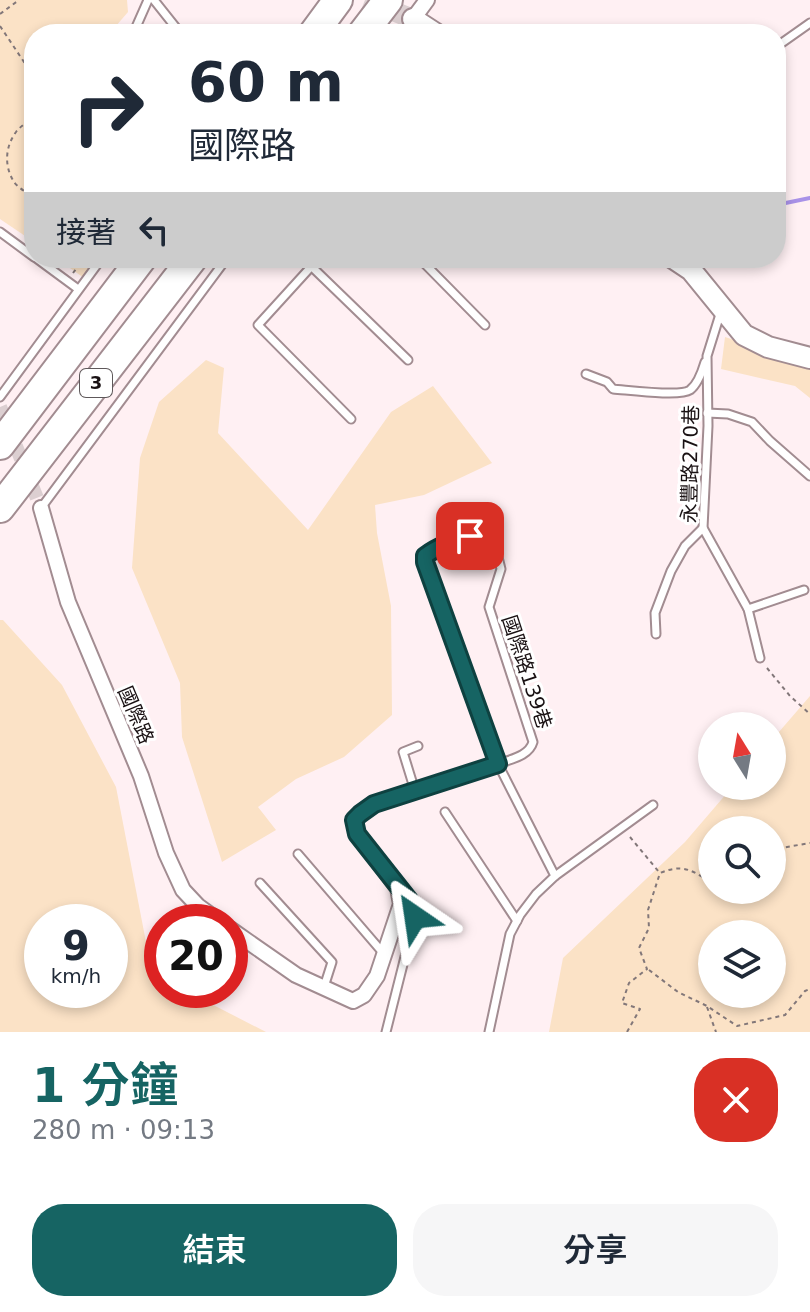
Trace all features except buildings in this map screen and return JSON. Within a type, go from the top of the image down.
[{"type":"highway","points":[[320,24],[338,0]]},
{"type":"highway","points":[[370,24],[388,0]]},
{"type":"highway","name":"3","points":[[0,445],[134,268]]},
{"type":"highway","name":"3","points":[[0,508],[185,268]]},
{"type":"street","points":[[421,24],[413,19],[427,0]]},
{"type":"street","points":[[688,268],[744,335],[768,347],[810,358]]},
{"type":"street","name":"國際路","points":[[41,508],[68,602],[141,776],[166,853],[183,890],[196,904]]},
{"type":"street","points":[[248,942],[296,975],[324,988],[353,1001],[364,995],[377,976],[401,904],[398,888],[357,834],[354,820],[374,804],[498,764]]},
{"type":"lane","points":[[137,24],[148,0]]},
{"type":"lane","points":[[154,0],[173,24]]},
{"type":"lane","points":[[786,40],[810,23]]},
{"type":"lane","points":[[0,232],[24,249]]},
{"type":"lane","points":[[50,268],[78,289]]},
{"type":"lane","points":[[0,397],[94,268]]},
{"type":"lane","points":[[41,508],[220,268]]},
{"type":"lane","points":[[309,268],[258,325],[351,419]]},
{"type":"lane","points":[[313,268],[408,360]]},
{"type":"lane","points":[[429,268],[485,325]]},
{"type":"lane","name":"永豐路270巷","points":[[722,309],[707,356],[703,528],[748,609],[760,658]]},
{"type":"lane","points":[[586,374],[607,382],[613,389],[682,394],[694,385],[707,356]]},
{"type":"lane","points":[[707,413],[728,414],[752,422],[810,476]]},
{"type":"lane","points":[[656,634],[655,613],[671,571],[685,546],[703,528]]},
{"type":"lane","name":"國際路139巷","points":[[491,529],[501,569],[489,607],[533,742],[526,753],[498,764],[425,562],[425,556],[448,543],[491,529]]},
{"type":"lane","points":[[748,609],[804,590]]},
{"type":"lane","points":[[415,791],[403,752],[418,746]]},
{"type":"lane","points":[[498,764],[555,876]]},
{"type":"lane","points":[[489,1032],[510,934],[536,894],[555,876],[653,805]]},
{"type":"lane","points":[[445,812],[517,921]]},
{"type":"lane","points":[[298,854],[384,954]]},
{"type":"lane","points":[[260,883],[332,962],[324,988]]},
{"type":"lane","points":[[386,1032],[415,917],[409,900],[398,888]]},
{"type":"path","points":[[0,14],[19,0]]},
{"type":"path","points":[[0,26],[24,62]]},
{"type":"path","points":[[24,125],[17,130],[8,149],[7,163],[14,183],[24,190]]},
{"type":"path","points":[[67,280],[77,268]]},
{"type":"path","points":[[760,658],[790,696],[810,714]]},
{"type":"path","points":[[623,828],[660,873]]},
{"type":"path","points":[[786,847],[810,843]]},
{"type":"path","points":[[660,873],[670,869],[689,869],[698,874]]},
{"type":"path","points":[[660,873],[648,910],[649,928],[639,948],[647,969],[678,992],[698,1002]]},
{"type":"path","points":[[627,1032],[640,1009],[622,1003],[629,983],[647,969]]},
{"type":"path","points":[[710,1008],[737,1026],[785,1015],[810,989]]},
{"type":"path","points":[[708,1008],[716,1032]]},
{"type":"shaded area","points":[[0,0],[127,0],[128,12],[118,24],[24,24],[24,235],[0,219]]},
{"type":"shaded area","points":[[70,268],[92,268],[84,278]]},
{"type":"shaded area","points":[[725,337],[810,364],[810,398],[795,386],[721,369]]},
{"type":"shaded area","points":[[206,360],[224,368],[218,433],[308,530],[391,412],[433,386],[492,463],[424,495],[375,505],[377,533],[391,606],[392,715],[344,757],[296,779],[258,807],[276,830],[222,862],[182,737],[180,683],[132,568],[140,458],[159,402]]},
{"type":"shaded area","points":[[0,620],[62,685],[116,787],[144,932],[144,1008],[219,1008],[266,1032],[0,1032]]},
{"type":"shaded area","points":[[810,696],[810,1032],[549,1032],[563,958],[698,827],[698,904],[786,904],[786,816],[707,816],[721,800],[786,800],[786,724]]},
{"type":"waterway","points":[[786,203],[810,198]]},
{"type":"tunnel","points":[[365,0],[413,19]]},
{"type":"tunnel","points":[[0,407],[41,508]]},
{"type":"route","points":[[415,917],[409,900],[357,834],[354,820],[374,804],[498,764],[425,562],[425,556],[432,551],[470,536]]}]
